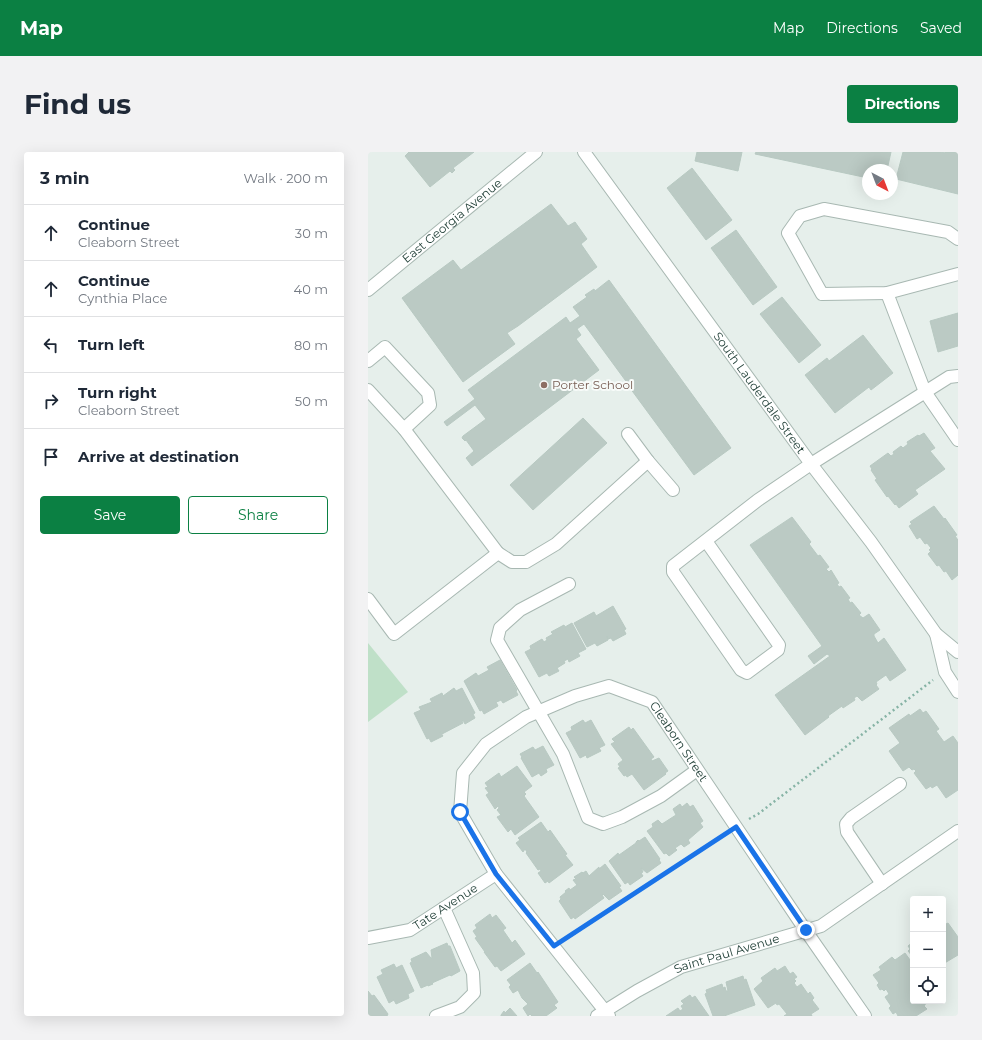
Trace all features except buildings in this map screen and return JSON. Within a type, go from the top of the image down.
[{"type":"street","name":"East Georgia Avenue","points":[[368,290],[536,152]]},
{"type":"street","name":"South Lauderdale Street","points":[[584,152],[811,464],[871,542],[936,634],[958,652]]},
{"type":"street","points":[[958,239],[948,232],[824,209],[800,216],[788,233],[822,294],[887,293],[958,274]]},
{"type":"street","points":[[887,293],[925,392],[958,440]]},
{"type":"street","points":[[368,361],[386,347],[428,393],[430,405],[404,429]]},
{"type":"street","points":[[706,541],[779,645],[778,650],[747,673],[740,670],[673,572],[673,566],[758,500],[811,464],[949,377],[958,376]]},
{"type":"street","points":[[368,390],[404,429],[498,553],[512,562],[526,562],[556,544],[648,461]]},
{"type":"street","points":[[628,434],[648,461],[673,490]]},
{"type":"street","points":[[368,599],[394,634],[498,553]]},
{"type":"street","points":[[569,584],[520,610],[500,628],[497,640],[563,754],[588,818],[603,824],[622,817],[661,796],[697,770]]},
{"type":"street","name":"South Lauderdale Street","points":[[936,634],[945,672],[958,692]]},
{"type":"street","name":"Cleaborn Street","points":[[603,1014],[554,946],[496,874],[460,812],[462,773],[486,744],[538,712],[575,696],[609,686],[652,702],[865,1016]]},
{"type":"street","points":[[882,884],[847,832],[846,824],[851,818],[900,784]]},
{"type":"street","name":"Saint Paul Avenue","points":[[603,1014],[637,990],[681,967],[821,926],[958,831]]},
{"type":"street","name":"Tate Avenue","points":[[368,938],[410,930],[496,874]]},
{"type":"street","points":[[436,1016],[460,1007],[474,994],[474,974],[444,908]]},
{"type":"path","points":[[554,946],[758,814],[945,672]]},
{"type":"green space","points":[[368,643],[408,692],[368,722]]},
{"type":"place","name":"Porter School","points":[[544,385]]},
{"type":"route","points":[[460,812],[496,874],[554,946],[736,827],[806,930]]}]
